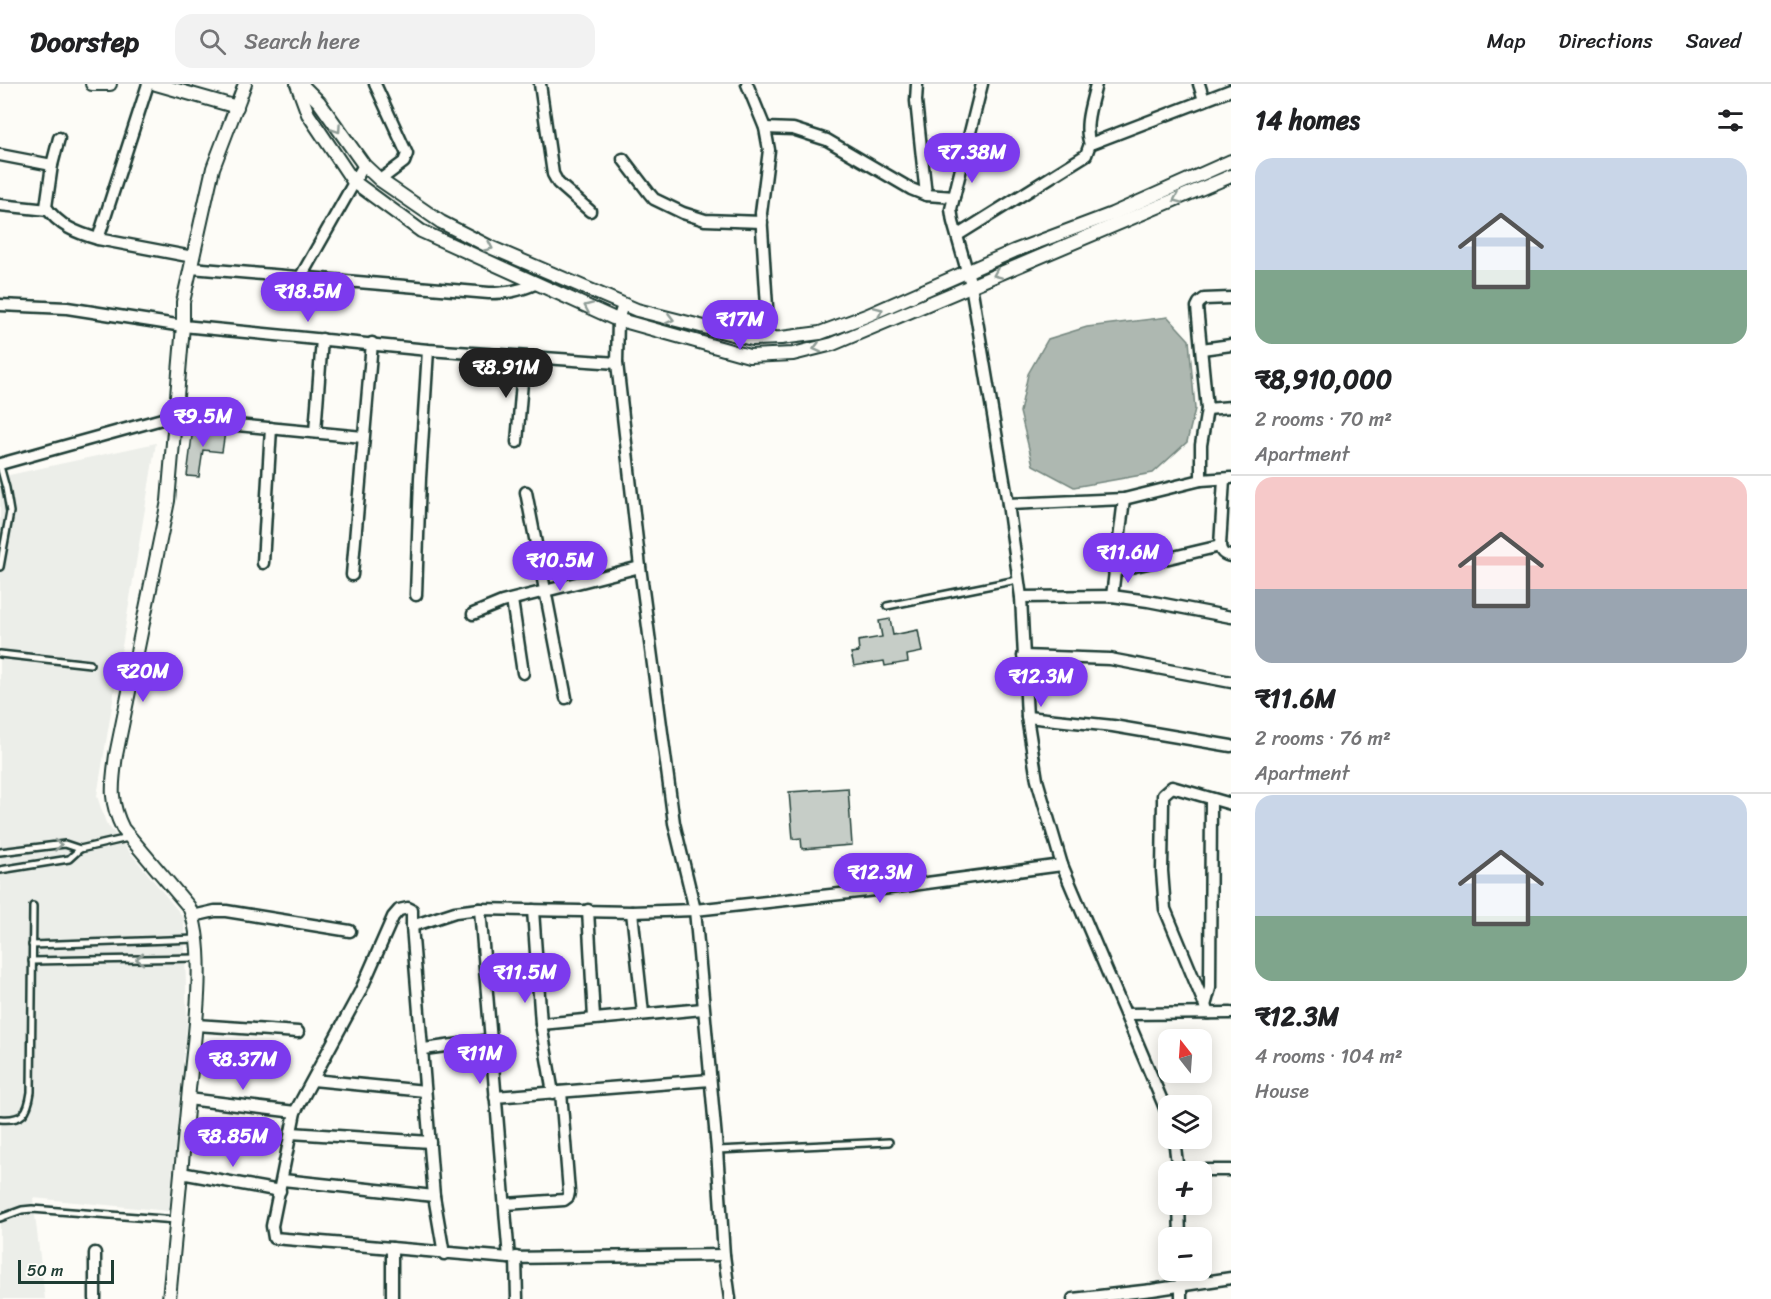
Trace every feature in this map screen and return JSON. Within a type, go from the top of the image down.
[{"type":"street","points":[[92,84],[110,84]]},
{"type":"street","points":[[98,239],[148,84]]},
{"type":"street","points":[[156,84],[177,87],[237,107]]},
{"type":"street","points":[[169,1299],[196,1024],[198,939],[193,916],[182,896],[123,829],[116,815],[111,792],[116,755],[168,501],[183,326],[183,302],[213,168],[245,84]]},
{"type":"street","points":[[299,84],[319,102],[363,165],[380,180],[441,222],[490,247],[623,305],[752,339],[820,333],[866,316],[1014,251],[1112,214],[1231,161]]},
{"type":"street","points":[[299,84],[308,114],[353,181],[421,231],[618,320],[749,356],[782,355],[833,344],[1231,176]]},
{"type":"street","points":[[375,84],[407,154],[404,162],[380,180]]},
{"type":"street","points":[[540,84],[553,174],[558,183],[590,211]]},
{"type":"street","points":[[747,84],[765,128],[769,158],[762,222],[769,338]]},
{"type":"street","points":[[917,84],[917,113],[926,195]]},
{"type":"street","points":[[982,84],[951,209],[971,285],[1008,504],[1021,597],[1027,717],[1037,780],[1062,865],[1159,1095]]},
{"type":"street","points":[[958,235],[1086,155],[1090,144],[1087,137],[1088,120],[1096,84]]},
{"type":"street","points":[[1199,84],[1204,100]]},
{"type":"street","points":[[1090,144],[1231,90]]},
{"type":"street","points":[[765,128],[793,129],[827,140],[911,189],[926,195],[954,197]]},
{"type":"street","points":[[59,138],[46,203],[48,210],[72,231],[98,239],[192,262],[300,278],[489,293],[521,291],[536,284]]},
{"type":"street","points":[[0,155],[52,165]]},
{"type":"street","points":[[623,159],[654,199],[683,213],[705,220],[762,222]]},
{"type":"street","points":[[300,278],[363,165]]},
{"type":"street","points":[[0,206],[48,210]]},
{"type":"street","points":[[1201,480],[1201,445],[1207,409],[1197,307],[1204,299],[1231,298]]},
{"type":"street","points":[[0,305],[67,308],[183,326],[429,350],[617,363]]},
{"type":"street","points":[[623,305],[618,320],[617,363],[640,567],[674,823],[695,910],[717,1150],[724,1255],[730,1299]]},
{"type":"street","points":[[315,432],[322,339]]},
{"type":"street","points":[[352,575],[372,343]]},
{"type":"street","points":[[1202,349],[1231,345]]},
{"type":"street","points":[[416,595],[420,478],[429,350]]},
{"type":"street","points":[[517,442],[524,358]]},
{"type":"street","points":[[1207,409],[1231,407]]},
{"type":"street","points":[[0,465],[162,419],[363,437]]},
{"type":"street","points":[[263,563],[271,428]]},
{"type":"street","points":[[1008,504],[1124,499],[1201,480],[1227,478],[1227,517],[1220,546],[1225,555],[1231,556]]},
{"type":"street","points":[[526,492],[566,698]]},
{"type":"street","points":[[1112,596],[1124,499]]},
{"type":"street","points":[[1114,571],[1220,546]]},
{"type":"street","points":[[473,614],[512,600],[640,567]]},
{"type":"street","points":[[1021,597],[1112,596],[1231,617]]},
{"type":"street","points":[[512,600],[523,673]]},
{"type":"street","points":[[1023,656],[1110,659],[1231,682]]},
{"type":"street","points":[[1027,717],[1113,726],[1231,746]]},
{"type":"street","points":[[1207,1010],[1165,909],[1162,871],[1163,802],[1167,790],[1172,787],[1231,804]]},
{"type":"street","points":[[1207,1010],[1210,988],[1211,799]]},
{"type":"street","points":[[412,926],[455,912],[480,909],[632,912],[695,910],[867,891],[1062,865]]},
{"type":"street","points":[[444,1254],[434,1196],[425,1091],[424,1049],[412,926],[413,915],[412,910],[408,908],[399,910],[393,917],[360,992],[294,1112],[272,1226],[274,1238],[444,1254],[513,1257],[724,1255]]},
{"type":"street","points":[[480,909],[495,1097],[516,1299]]},
{"type":"street","points":[[506,1204],[564,1200],[568,1197],[569,1192],[557,1093],[541,1024],[533,910]]},
{"type":"street","points":[[588,910],[594,1018]]},
{"type":"street","points":[[193,916],[225,911],[350,931]]},
{"type":"street","points":[[632,912],[643,1013]]},
{"type":"street","points":[[541,1024],[703,1008]]},
{"type":"street","points":[[1126,1014],[1207,1010],[1231,1013]]},
{"type":"street","points":[[196,1024],[298,1032]]},
{"type":"street","points":[[424,1049],[490,1040]]},
{"type":"street","points":[[313,1080],[425,1091]]},
{"type":"street","points":[[495,1097],[710,1080]]},
{"type":"street","points":[[188,1098],[294,1112]]},
{"type":"street","points":[[291,1133],[430,1142]]},
{"type":"street","points":[[1212,1170],[1231,1170]]},
{"type":"street","points":[[181,1173],[281,1185],[434,1196]]},
{"type":"street","points":[[392,1248],[392,1299]]},
{"type":"street","points":[[95,1253],[95,1299]]},
{"type":"street","points":[[1073,1299],[1152,1294],[1181,1286],[1231,1278]]},
{"type":"street","points":[[1181,1281],[1181,1299]]},
{"type":"lane","points":[[0,465],[10,512],[0,567]]},
{"type":"lane","points":[[887,606],[1017,580]]},
{"type":"lane","points":[[0,654],[90,664]]},
{"type":"lane","points":[[0,870],[69,859],[80,849],[130,837]]},
{"type":"lane","points":[[0,852],[65,844],[80,849]]},
{"type":"lane","points":[[0,1119],[17,1118],[25,1114],[29,1107],[33,906]]},
{"type":"lane","points":[[32,945],[198,939]]},
{"type":"lane","points":[[32,961],[198,958]]},
{"type":"lane","points":[[717,1150],[889,1142]]},
{"type":"lane","points":[[0,1218],[32,1209],[176,1220]]},
{"type":"shaded area","points":[[1168,317],[1189,340],[1195,409],[1187,442],[1153,473],[1074,487],[1033,465],[1020,412],[1028,374],[1048,339],[1087,327]]},
{"type":"shaded area","points":[[156,443],[97,796],[106,823],[184,918],[187,1022],[169,1211],[33,1198],[45,1299],[0,1299],[0,477]]},
{"type":"building","points":[[193,428],[225,432],[222,452],[203,450],[199,477],[187,476]]},
{"type":"building","points":[[890,619],[893,635],[918,630],[922,652],[907,655],[908,662],[885,666],[884,661],[854,666],[851,653],[859,652],[858,641],[882,637],[879,621]]},
{"type":"building","points":[[848,788],[852,845],[802,849],[801,838],[793,839],[789,792]]}]
